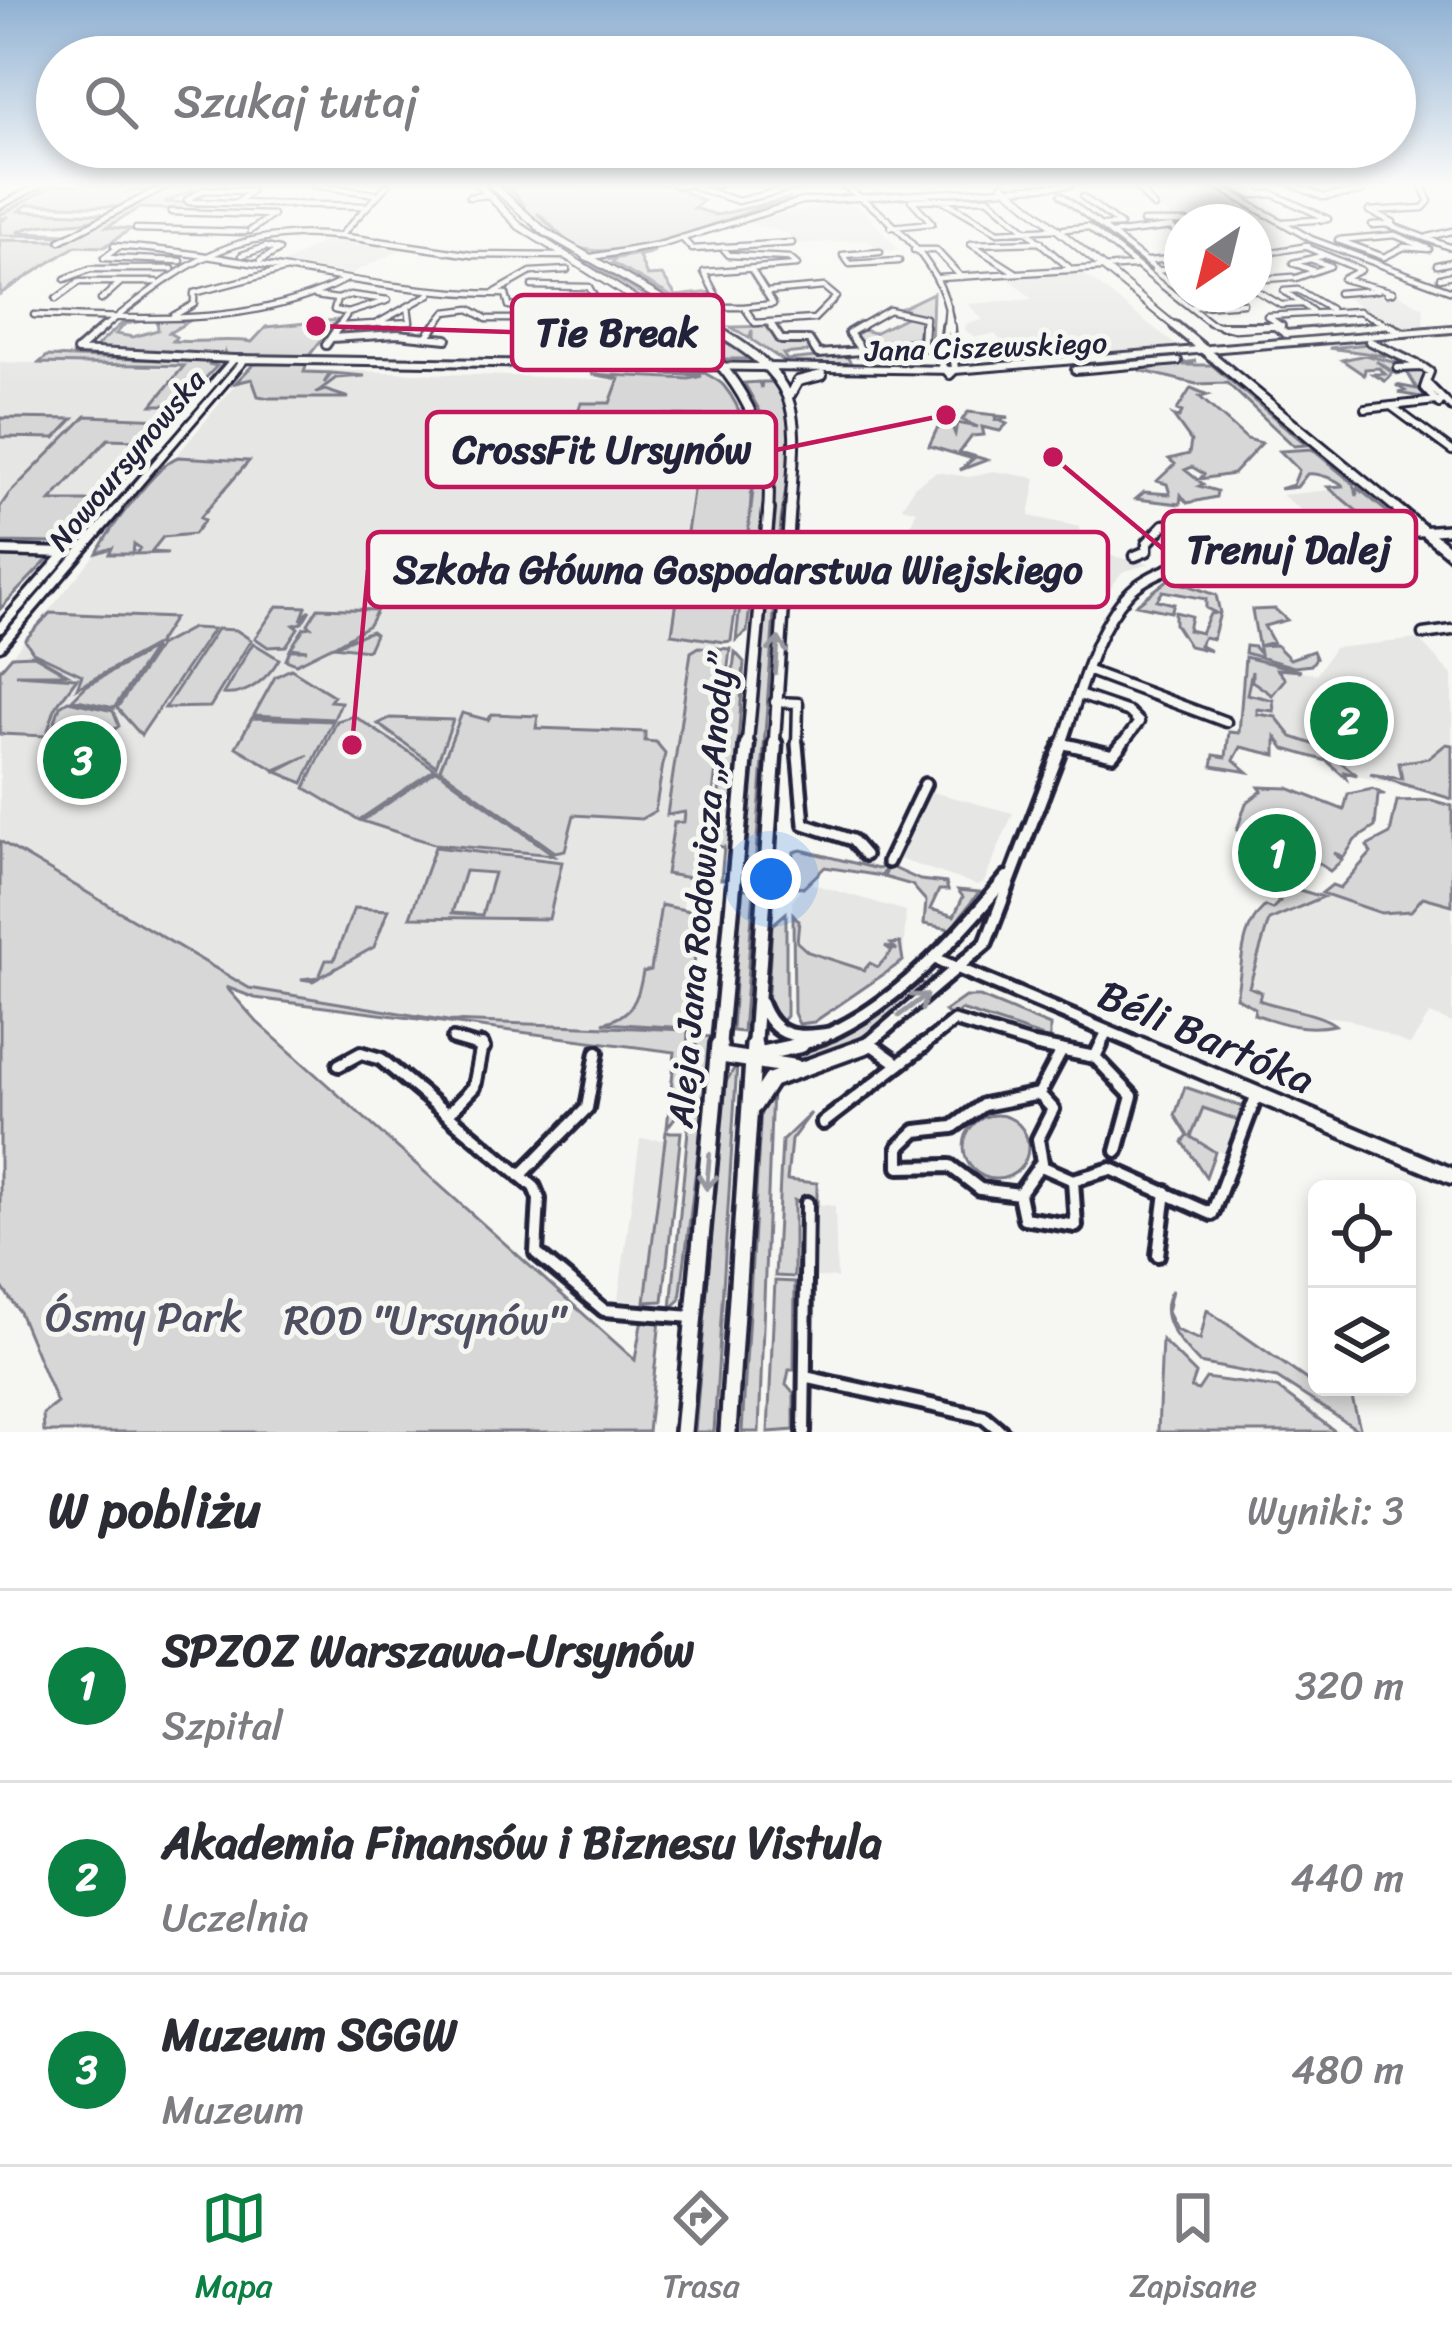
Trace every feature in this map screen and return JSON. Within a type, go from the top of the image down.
[{"type":"main road","points":[[567,252],[576,257]]},
{"type":"main road","points":[[569,252],[576,257]]},
{"type":"main road","points":[[1089,252],[1452,554]]},
{"type":"main road","name":"Aleja Jana Rodowicza „Anody”","points":[[576,257],[688,332],[727,370],[761,420],[770,494],[683,1432]]},
{"type":"main road","name":"Aleja Jana Rodowicza „Anody”","points":[[576,257],[722,333],[772,371],[790,395],[798,431],[773,701],[728,1432]]},
{"type":"main road","points":[[665,366],[693,364],[708,351]]},
{"type":"main road","points":[[790,395],[798,381],[822,375]]},
{"type":"main road","points":[[1432,533],[1452,545]]},
{"type":"street","points":[[111,252],[104,258],[183,261]]},
{"type":"street","points":[[93,338],[172,268],[201,252],[432,294],[506,294],[509,306],[530,308],[532,319]]},
{"type":"street","points":[[240,256],[252,252]]},
{"type":"street","points":[[259,262],[276,252]]},
{"type":"street","points":[[444,252],[496,260],[605,252]]},
{"type":"street","points":[[576,257],[601,252]]},
{"type":"street","points":[[725,252],[791,259],[797,265],[704,272],[722,307],[773,304],[751,269]]},
{"type":"street","points":[[880,252],[843,254],[850,264],[899,261]]},
{"type":"street","points":[[914,252],[938,278],[948,307],[949,372]]},
{"type":"street","points":[[938,252],[961,277]]},
{"type":"street","points":[[979,252],[1016,273]]},
{"type":"street","points":[[1053,252],[1072,270]]},
{"type":"street","points":[[1119,252],[1164,288]]},
{"type":"street","points":[[1133,252],[1164,277]]},
{"type":"street","points":[[1318,252],[1340,265]]},
{"type":"street","points":[[1344,252],[1451,291]]},
{"type":"street","points":[[1315,271],[1293,263],[1327,255]]},
{"type":"street","points":[[1145,261],[1164,259]]},
{"type":"street","points":[[1310,259],[1361,270],[1343,278],[1387,291],[1338,293]]},
{"type":"street","points":[[1437,266],[1452,262]]},
{"type":"street","points":[[64,279],[97,263]]},
{"type":"street","points":[[1272,279],[1340,265]]},
{"type":"street","points":[[90,269],[172,268]]},
{"type":"street","points":[[938,278],[1164,268]]},
{"type":"street","points":[[172,318],[194,304],[194,293],[287,269]]},
{"type":"street","points":[[492,295],[531,272],[567,270]]},
{"type":"street","points":[[1440,278],[1452,275]]},
{"type":"street","points":[[34,315],[172,318],[273,308],[316,296],[345,280]]},
{"type":"street","points":[[101,300],[121,282]]},
{"type":"street","points":[[56,299],[75,283],[156,282]]},
{"type":"street","points":[[426,337],[446,312],[470,308],[487,319],[606,318],[598,290],[586,282],[532,286]]},
{"type":"street","points":[[743,308],[754,323],[814,319],[836,297],[821,287],[766,292]]},
{"type":"street","points":[[1313,312],[1284,292],[1304,290],[1334,312]]},
{"type":"street","points":[[376,324],[432,294]]},
{"type":"street","points":[[316,296],[388,300],[348,313],[334,310],[338,299]]},
{"type":"street","points":[[1272,301],[1303,304]]},
{"type":"street","points":[[340,326],[410,322],[408,307]]},
{"type":"street","points":[[861,351],[849,333],[889,310],[925,318],[923,344]]},
{"type":"street","points":[[1196,312],[1224,328],[1281,326],[1267,316],[1359,311],[1404,333]]},
{"type":"street","points":[[348,313],[328,341],[447,339]]},
{"type":"street","points":[[520,365],[542,320]]},
{"type":"street","points":[[770,323],[781,340],[808,340],[818,354],[947,345]]},
{"type":"street","points":[[1275,326],[1286,334],[1390,325]]},
{"type":"street","name":"Jana Ciszewskiego","points":[[772,371],[822,375],[949,372],[1452,331]]},
{"type":"street","name":"Jana Ciszewskiego","points":[[1214,354],[1452,331]]},
{"type":"street","name":"Jana Ciszewskiego","points":[[93,338],[78,353],[949,372]]},
{"type":"street","name":"Jana Ciszewskiego","points":[[93,338],[87,351],[119,355]]},
{"type":"street","points":[[1369,341],[1430,372],[1424,388],[1452,409]]},
{"type":"street","points":[[947,345],[949,372]]},
{"type":"street","name":"Nowoursynowska","points":[[0,628],[233,359]]},
{"type":"street","name":"Nowoursynowska","points":[[0,646],[245,359]]},
{"type":"street","name":"Jana Ciszewskiego","points":[[520,365],[727,370]]},
{"type":"street","points":[[1398,368],[1423,367]]},
{"type":"street","points":[[1365,409],[1440,401]]},
{"type":"street","points":[[1390,406],[1452,451]]},
{"type":"street","points":[[1135,556],[1147,551],[1147,543],[1164,525],[1257,519],[1273,522],[1298,546]]},
{"type":"street","points":[[745,1127],[763,1089],[775,1078],[800,1067],[841,1060],[870,1043],[959,969],[997,925],[1011,872],[1079,695],[1118,605],[1137,585],[1182,564],[1298,546],[1452,531]]},
{"type":"street","points":[[1262,552],[1432,533]]},
{"type":"street","points":[[0,551],[65,553]]},
{"type":"street","points":[[1423,634],[1452,630]]},
{"type":"street","points":[[1089,671],[1226,722]]},
{"type":"street","points":[[1061,742],[1113,754],[1139,722],[1129,712],[1079,695]]},
{"type":"street","points":[[773,701],[798,703],[796,767],[802,822],[852,840],[865,855]]},
{"type":"street","points":[[888,862],[925,784]]},
{"type":"street","points":[[749,1057],[802,1048],[837,1031],[936,958],[969,927],[1011,872]]},
{"type":"street","name":"Béli Bartóka","points":[[936,958],[1452,1176]]},
{"type":"street","points":[[754,980],[766,1020],[780,1034],[801,1039],[837,1031]]},
{"type":"street","points":[[823,1123],[959,1020],[1060,1054],[1095,1057],[1132,1096],[1117,1151]]},
{"type":"street","points":[[1095,1057],[1107,1031]]},
{"type":"street","points":[[448,1114],[474,1087],[485,1048],[453,1039]]},
{"type":"street","points":[[870,1043],[897,1063]]},
{"type":"street","points":[[520,1176],[587,1108],[597,1052]]},
{"type":"street","points":[[339,1065],[356,1054],[374,1055],[520,1176],[539,1198],[536,1253],[596,1305],[695,1317]]},
{"type":"street","points":[[1039,1094],[1060,1054]]},
{"type":"street","points":[[718,1055],[800,1067]]},
{"type":"street","points":[[1019,1195],[1041,1166],[1039,1134],[1053,1109],[1039,1094]]},
{"type":"street","points":[[1019,1195],[980,1189],[950,1166],[899,1166],[899,1147],[913,1132],[931,1125],[953,1127],[982,1105],[1039,1094]]},
{"type":"street","points":[[1041,1166],[1073,1180],[1111,1169],[1212,1214],[1257,1094]]},
{"type":"street","points":[[1019,1195],[1028,1220],[1071,1229],[1078,1222],[1073,1180]]},
{"type":"street","points":[[1158,1255],[1166,1192]]},
{"type":"street","points":[[804,1432],[807,1203]]},
{"type":"street","points":[[805,1377],[984,1418],[1002,1432]]},
{"type":"shaded area","points":[[305,252],[397,252],[350,274],[284,264]]},
{"type":"shaded area","points":[[1080,271],[1179,347],[1018,361],[995,334],[975,337],[965,330],[966,324],[983,320],[968,304],[1032,299],[1007,277]]},
{"type":"shaded area","points":[[1392,290],[1424,308],[1423,325],[1398,328],[1342,295]]},
{"type":"shaded area","points":[[0,362],[213,370],[51,551],[45,551],[41,557],[49,558],[0,609]]},
{"type":"shaded area","points":[[266,368],[717,383],[738,433],[739,505],[663,1050],[255,998],[0,852],[0,670],[244,374]]},
{"type":"shaded area","points":[[993,471],[1036,478],[1029,516],[1080,527],[1079,535],[1066,533],[1059,549],[1008,554],[1003,562],[906,538],[916,511],[902,507],[914,487],[936,472],[969,477]]},
{"type":"shaded area","points":[[1330,490],[1372,523],[1328,531],[1282,495]]},
{"type":"shaded area","points":[[1080,549],[1150,564],[1122,572],[1100,603],[1015,581],[1039,560],[1077,558]]},
{"type":"shaded area","points":[[1418,639],[1452,675],[1452,799],[1346,773],[1318,746],[1248,730],[1243,713],[1253,664],[1317,674],[1334,648]]},
{"type":"shaded area","points":[[928,791],[1013,813],[984,882],[977,885],[896,858]]},
{"type":"shaded area","points":[[806,882],[906,911],[903,961],[878,978],[795,950],[792,901]]},
{"type":"shaded area","points":[[1326,895],[1381,913],[1423,897],[1452,905],[1452,1023],[1430,1014],[1410,1045],[1349,1019],[1297,1014],[1259,1000],[1249,988],[1269,920]]},
{"type":"shaded area","points":[[1204,1107],[1238,1120],[1224,1154],[1191,1137]]},
{"type":"shaded area","points":[[640,1139],[665,1140],[645,1302],[618,1300]]},
{"type":"shaded area","points":[[817,1204],[835,1206],[837,1278],[814,1277]]},
{"type":"green space","points":[[0,252],[67,252],[0,294]]},
{"type":"green space","points":[[653,252],[639,257],[647,276],[662,275],[676,296],[712,292],[719,306],[703,311],[704,318],[722,329],[600,261],[696,310],[612,263]]},
{"type":"green space","points":[[581,263],[755,359],[723,359],[691,331]]},
{"type":"green space","points":[[933,293],[931,344],[925,342],[923,319],[921,337],[862,344],[851,334],[859,329],[874,333],[906,317],[907,310],[900,309]]},
{"type":"green space","points":[[128,318],[150,320],[125,324],[116,334],[133,337],[158,330],[157,320],[191,320],[169,333],[176,337],[173,341],[252,342],[266,327],[337,320],[308,357],[227,355],[225,351],[223,355],[99,352],[98,345]]},
{"type":"green space","points":[[769,326],[778,342],[806,341],[814,351],[783,354],[787,360],[845,354],[853,366],[936,367],[793,367],[752,340],[752,330],[749,338],[731,327]]},
{"type":"green space","points":[[1368,344],[1407,359],[1427,374],[1420,389],[1432,399],[1398,393],[1405,391],[1396,385],[1417,389],[1407,372],[1397,374],[1376,361],[1393,373],[1385,381],[1373,374],[1385,374],[1379,368],[1365,369],[1364,375],[1342,360],[1365,355],[1401,364],[1394,357],[1329,348]]},
{"type":"green space","points":[[47,356],[216,362],[208,364],[217,366],[180,405],[152,405],[184,366],[39,363]]},
{"type":"green space","points":[[1196,361],[1183,365],[1212,365],[1307,445],[1294,446],[1227,383],[1196,384],[1139,370]]},
{"type":"green space","points":[[254,364],[307,364],[304,372],[330,373],[324,383],[332,373],[365,376],[336,378],[316,393],[325,390],[349,398],[269,398],[258,396],[252,379],[235,383]]},
{"type":"green space","points":[[705,373],[724,386],[740,412],[751,474],[731,641],[724,642],[672,634],[696,471],[738,470],[738,433],[729,416],[655,415],[649,437],[570,433],[581,403],[610,403],[619,379],[591,374],[689,379],[702,376],[664,374]]},
{"type":"green space","points":[[759,382],[761,388],[762,382],[776,382],[789,410],[792,446],[781,522],[754,879],[741,879],[775,485],[766,422],[744,383]]},
{"type":"green space","points":[[1191,388],[1208,395],[1200,397],[1247,439],[1262,443],[1233,474],[1200,479],[1204,474],[1192,467],[1185,470],[1203,484],[1199,486],[1217,491],[1216,497],[1187,503],[1181,495],[1180,504],[1136,499],[1144,492],[1170,494],[1167,484],[1157,481],[1175,464],[1169,459],[1189,454],[1191,441],[1173,416],[1179,418],[1182,412],[1177,410]]},
{"type":"green space","points":[[750,412],[759,438],[764,493],[747,632],[736,640],[756,464],[744,413]]},
{"type":"green space","points":[[968,412],[996,415],[995,421],[998,416],[1009,417],[999,420],[1007,424],[1000,431],[982,427],[984,435],[972,436],[960,452],[987,460],[960,470],[973,459],[929,446],[937,429],[952,427],[955,434],[957,423],[978,427],[962,420]]},
{"type":"green space","points":[[86,416],[169,419],[139,440],[108,439],[50,501],[96,501],[58,543],[0,542],[0,507]]},
{"type":"green space","points":[[0,418],[73,419],[55,438],[0,437]]},
{"type":"green space","points":[[1312,449],[1354,484],[1357,496],[1358,488],[1403,525],[1401,530],[1352,535],[1336,529],[1370,527],[1370,522],[1328,487],[1343,486],[1327,477],[1307,474],[1297,487],[1280,489],[1293,485],[1299,470],[1280,451]]},
{"type":"green space","points":[[178,457],[249,461],[200,518],[205,520],[194,534],[163,537],[151,552],[168,553],[136,554],[140,548],[134,544],[133,554],[109,554],[112,548],[97,553],[146,485]]},
{"type":"green space","points":[[0,553],[49,558],[0,609]]},
{"type":"green space","points":[[1169,579],[1216,595],[1220,613],[1213,639],[1204,637],[1199,645],[1211,651],[1189,646],[1175,624],[1175,612],[1191,616],[1188,630],[1201,633],[1210,614],[1216,613],[1206,608],[1206,599],[1163,591],[1157,600],[1174,604],[1171,612],[1136,605]]},
{"type":"green space","points":[[277,606],[306,607],[301,620],[310,610],[302,623],[294,625],[298,628],[286,646],[268,647],[255,638]]},
{"type":"green space","points":[[318,608],[377,610],[369,625],[334,646],[371,631],[375,634],[368,650],[333,646],[296,664],[286,660],[290,650],[307,650],[291,648],[304,628],[311,627],[308,624]]},
{"type":"green space","points":[[1275,609],[1287,620],[1264,626],[1273,642],[1259,646],[1252,610]]},
{"type":"green space","points":[[50,613],[174,618],[157,644],[77,688],[82,675],[33,652],[25,640]]},
{"type":"green space","points":[[192,628],[213,629],[141,735],[117,708],[159,646]]},
{"type":"green space","points":[[217,629],[236,630],[251,640],[210,707],[165,708]]},
{"type":"green space","points":[[253,643],[279,659],[256,685],[223,694]]},
{"type":"green space","points":[[1276,645],[1290,659],[1313,651],[1316,658],[1311,665],[1294,667],[1245,653],[1246,646],[1260,654],[1259,646]]},
{"type":"green space","points":[[699,647],[730,649],[703,880],[666,874],[674,823],[684,822],[685,812],[667,815],[691,652]]},
{"type":"green space","points":[[154,648],[114,708],[73,699],[86,686]]},
{"type":"green space","points":[[735,652],[744,662],[728,879],[721,879],[724,847],[713,846]]},
{"type":"green space","points":[[34,655],[67,674],[16,674],[77,678],[56,706],[46,736],[0,734],[0,670],[12,656]]},
{"type":"green space","points":[[1245,657],[1301,671],[1277,669],[1285,679],[1272,695],[1252,681],[1252,671],[1247,694],[1273,700],[1274,711],[1257,709],[1257,714],[1276,717],[1292,737],[1322,747],[1357,775],[1344,772],[1346,778],[1327,761],[1285,749],[1276,737],[1276,755],[1241,747],[1234,760],[1248,772],[1212,766],[1214,755],[1226,757],[1229,732],[1239,733]]},
{"type":"green space","points":[[291,669],[334,696],[330,701],[341,702],[334,719],[254,715],[275,677]]},
{"type":"green space","points":[[68,701],[113,711],[119,726],[101,739],[50,737],[60,706]]},
{"type":"green space","points":[[462,713],[488,720],[492,714],[538,716],[536,728],[645,732],[645,741],[656,742],[665,753],[655,811],[641,819],[574,815],[565,850],[555,852],[440,769]]},
{"type":"green space","points":[[354,716],[435,769],[359,820],[305,788],[337,721]]},
{"type":"green space","points":[[252,718],[333,721],[303,783],[277,772],[309,755],[275,770],[236,747]]},
{"type":"green space","points":[[390,718],[453,720],[436,766],[378,724]]},
{"type":"green space","points":[[1446,744],[1452,745],[1452,799],[1370,774],[1402,779],[1399,763],[1429,758]]},
{"type":"green space","points":[[437,770],[554,855],[434,844],[362,821]]},
{"type":"green space","points":[[1259,787],[1288,788],[1344,810],[1348,794],[1373,789],[1385,795],[1378,795],[1375,827],[1355,840],[1344,857],[1334,853],[1342,860],[1330,871],[1296,848],[1237,830],[1246,803],[1262,791]]},
{"type":"green space","points":[[1431,800],[1452,806],[1452,905],[1423,897],[1411,911],[1381,913],[1322,893],[1332,885],[1340,888],[1371,853],[1367,846],[1390,834],[1397,801]]},
{"type":"green space","name":"ROD \"Ursynów\"","points":[[0,841],[249,988],[448,1021],[688,1030],[684,1106],[667,1128],[675,1052],[255,998],[226,987],[257,1022],[635,1360],[642,1318],[660,1320],[648,1432],[44,1432],[43,1414],[57,1403],[19,1312],[0,1284]]},
{"type":"green space","points":[[435,847],[562,862],[549,919],[410,917]],"holes":[[[465,871],[494,873],[482,915],[452,913]]]},
{"type":"green space","points":[[794,852],[878,869],[887,866],[882,876],[825,867],[803,888],[792,885]]},
{"type":"green space","points":[[889,866],[920,880],[946,883],[948,890],[939,890],[930,909],[954,916],[963,897],[958,890],[979,892],[951,929],[924,924],[926,901],[912,885],[884,877]]},
{"type":"green space","points":[[1289,887],[1323,897],[1269,920],[1249,987],[1261,992],[1259,1000],[1335,1025],[1303,1027],[1275,1021],[1254,1014],[1255,1008],[1236,997],[1250,926]]},
{"type":"green space","points":[[741,889],[754,889],[743,1032],[732,1031]]},
{"type":"green space","points":[[661,905],[699,913],[688,1028],[603,1023],[627,1011],[636,999],[643,972],[651,970]]},
{"type":"green space","points":[[354,908],[388,910],[374,947],[313,981],[301,979],[319,977],[326,960],[334,960]]},
{"type":"green space","points":[[786,913],[786,1016],[777,1027],[767,1008],[772,925]]},
{"type":"green space","points":[[793,914],[799,921],[797,942],[808,952],[864,970],[870,963],[878,967],[892,951],[885,946],[897,950],[891,944],[900,943],[903,961],[814,1022],[799,1024],[794,1013]]},
{"type":"green space","points":[[916,979],[927,987],[857,1040],[820,1056],[774,1061],[775,1056],[826,1045]]},
{"type":"green space","points":[[965,997],[980,997],[1050,1026],[1050,1048],[1040,1042],[1041,1036],[961,1010],[952,1017],[945,1011]]},
{"type":"green space","points":[[697,1036],[712,1037],[680,1300],[671,1308]]},
{"type":"green space","points":[[737,1064],[714,1432],[695,1432],[724,1085]]},
{"type":"green space","points":[[1185,1087],[1243,1107],[1238,1120],[1203,1108],[1191,1137],[1215,1152],[1206,1177],[1183,1142],[1188,1136],[1175,1115]]},
{"type":"green space","points":[[772,1088],[759,1432],[742,1432],[761,1107]]},
{"type":"green space","points":[[811,1113],[791,1140],[787,1180],[817,1183],[817,1204],[794,1200],[794,1277],[775,1276],[782,1141]]},
{"type":"green space","points":[[996,1115],[1019,1124],[1028,1147],[1019,1170],[996,1179],[973,1170],[964,1147],[973,1124]]},
{"type":"green space","points":[[666,1132],[681,1132],[663,1301],[645,1302]]},
{"type":"green space","points":[[775,1281],[795,1282],[794,1370],[789,1370],[786,1385],[794,1393],[794,1430],[768,1432]]},
{"type":"green space","points":[[1172,1290],[1167,1312],[1176,1330],[1200,1340],[1207,1310],[1308,1381],[1308,1396],[1352,1396],[1361,1432],[1277,1378],[1199,1363],[1168,1320],[1166,1310]]},
{"type":"green space","points":[[1162,1340],[1196,1374],[1191,1388],[1198,1390],[1206,1378],[1277,1388],[1336,1432],[1158,1432]]},
{"type":"place","name":"Tie Break","points":[[316,326]]},
{"type":"place","name":"CrossFit Ursynów","points":[[946,415]]},
{"type":"place","name":"Trenuj Dalej","points":[[1053,457]]},
{"type":"place","name":"Akademia Finansów i Biznesu Vistula","points":[[1349,721]]},
{"type":"place","name":"Szkoła Główna Gospodarstwa Wiejskiego","points":[[352,745]]},
{"type":"place","name":"Muzeum SGGW","points":[[82,760]]},
{"type":"place","name":"SPZOZ Warszawa-Ursynów","points":[[1277,853]]},
{"type":"park label","name":"Ósmy Park","points":[[144,1317]]}]
